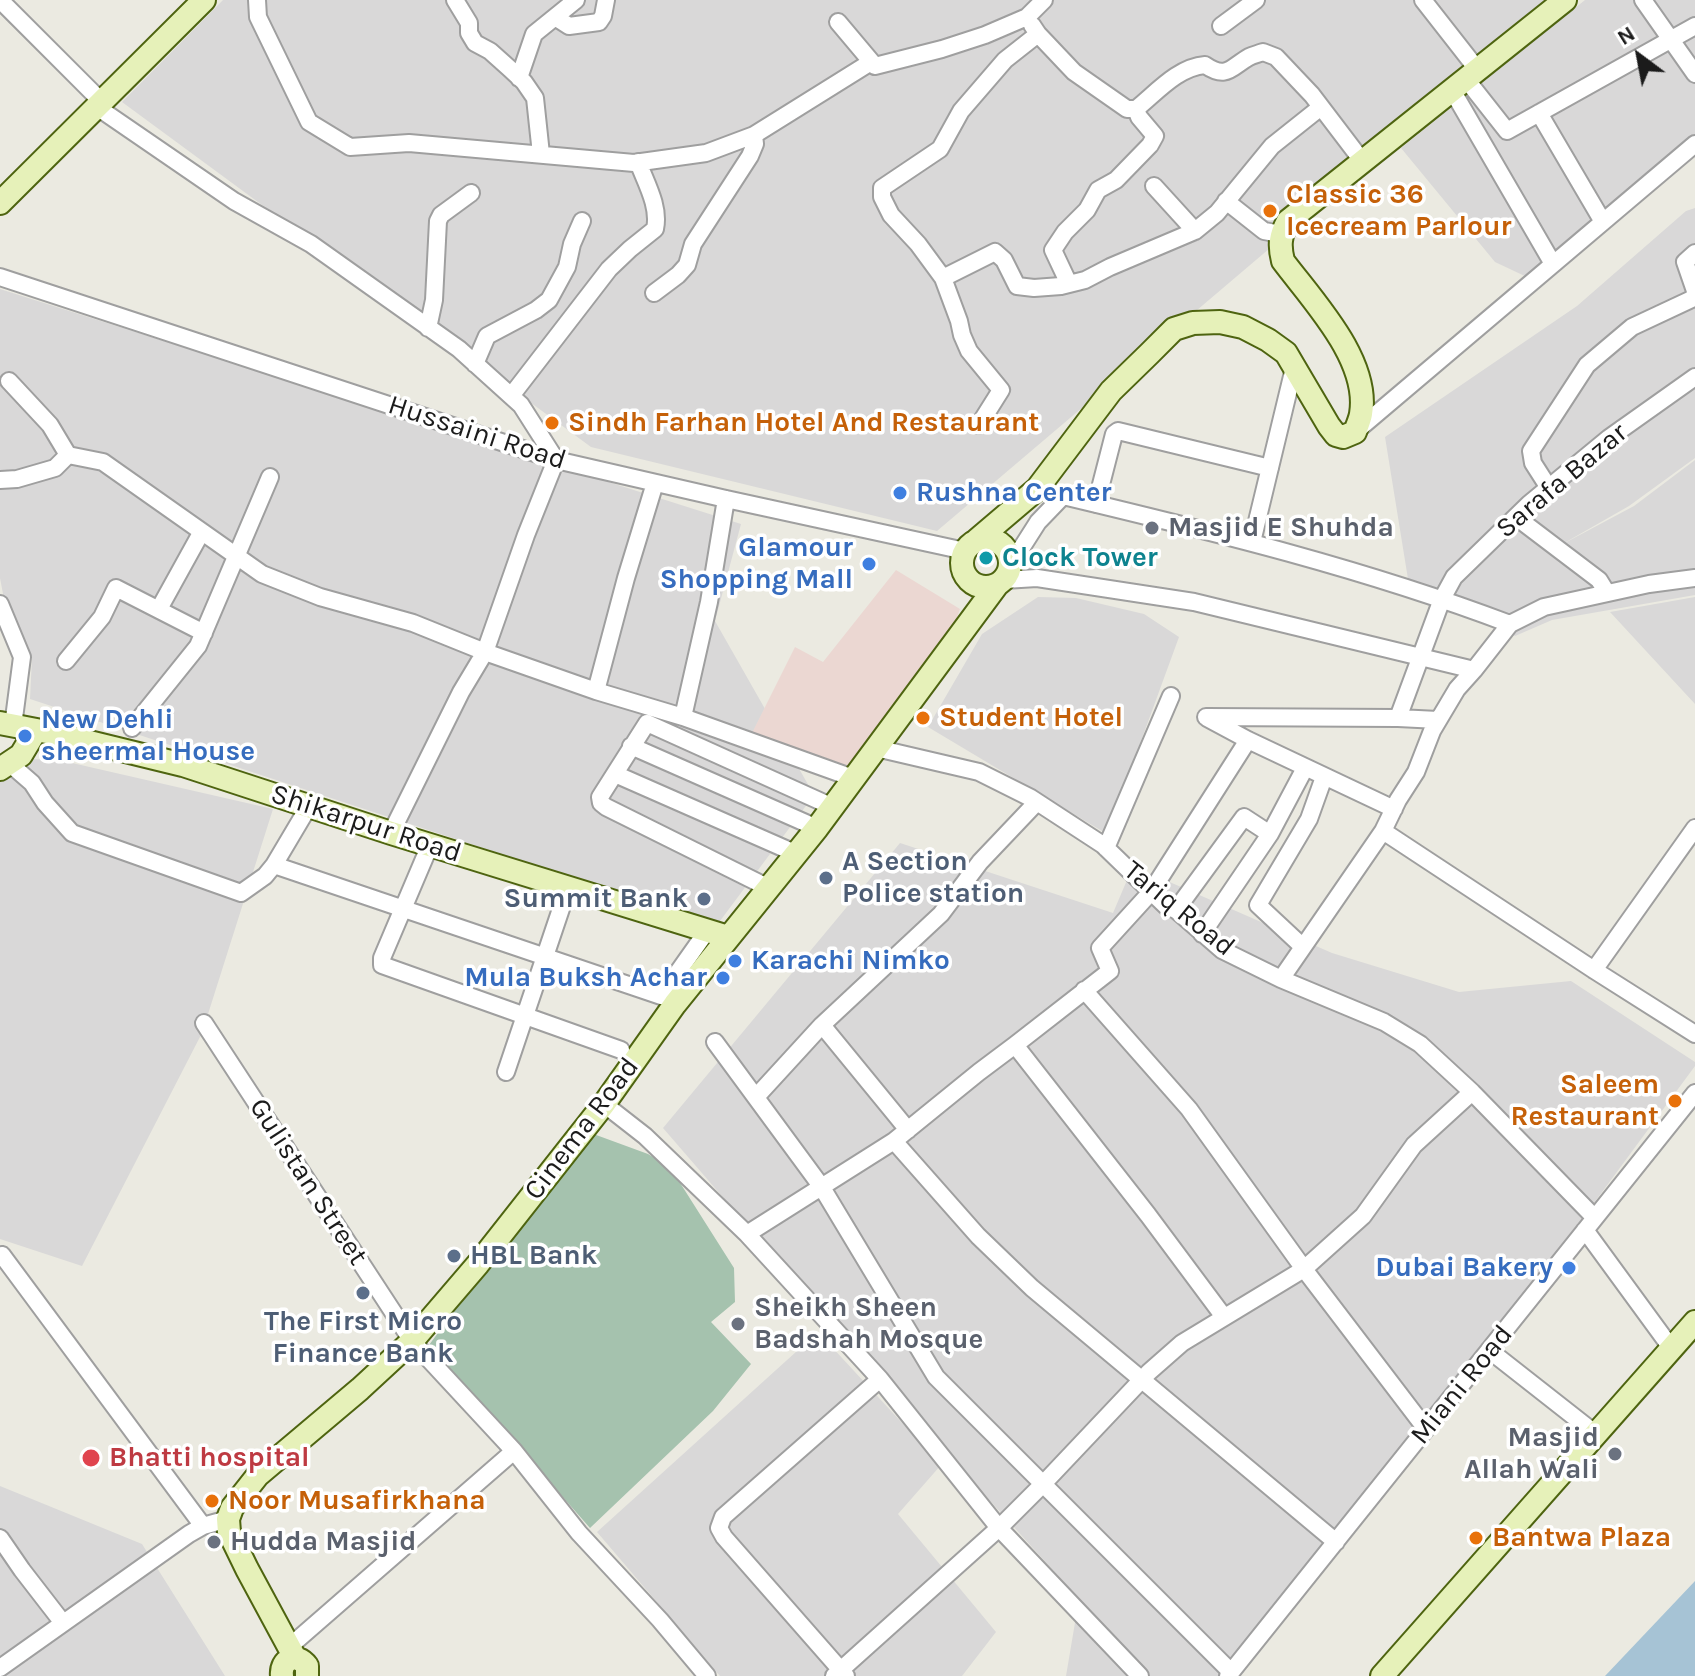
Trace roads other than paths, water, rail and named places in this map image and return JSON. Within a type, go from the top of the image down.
[{"type":"street","points":[[0,0],[100,104],[234,201],[311,244],[459,349],[521,405],[556,460],[485,652],[461,692],[391,833]]},
{"type":"street","points":[[0,203],[204,0]]},
{"type":"street","points":[[257,0],[258,17],[309,122],[350,147],[409,143],[638,162],[706,153],[754,135],[871,62]]},
{"type":"street","points":[[455,0],[469,23],[469,33],[475,43],[490,51],[535,98],[541,154]]},
{"type":"street","points":[[519,78],[534,34],[576,0]]},
{"type":"street","points":[[555,17],[569,26],[599,22],[606,0]]},
{"type":"street","points":[[838,22],[875,66],[985,35],[1027,17],[1044,0]]},
{"type":"street","points":[[1221,26],[1256,0]]},
{"type":"street","points":[[1423,0],[1465,79],[1553,264]]},
{"type":"street","points":[[1355,432],[1361,413],[1361,387],[1353,362],[1342,339],[1283,261],[1281,234],[1288,221],[1565,0]]},
{"type":"street","points":[[1643,0],[1695,74]]},
{"type":"street","points":[[1027,17],[1038,34],[1074,72],[1127,109],[1136,109],[1171,79],[1193,67],[1205,65],[1216,72],[1230,71],[1249,57],[1263,52],[1276,57],[1321,107],[1363,162]]},
{"type":"street","points":[[1465,79],[1507,131],[1695,26]]},
{"type":"street","points":[[979,425],[1001,390],[969,351],[943,278],[891,215],[882,197],[882,188],[940,149],[961,111],[1005,60],[1038,34]]},
{"type":"street","points":[[943,278],[995,252],[1004,260],[1017,286],[1034,288],[1069,284],[1085,280],[1195,231],[1211,219],[1272,146],[1321,107]]},
{"type":"street","points":[[1069,284],[1053,250],[1065,232],[1087,210],[1098,190],[1116,180],[1155,136],[1136,109]]},
{"type":"street","points":[[1539,113],[1603,222]]},
{"type":"street","points":[[654,293],[687,265],[693,244],[750,156],[755,144],[754,135]]},
{"type":"street","points":[[1474,670],[1194,602],[1037,578],[1004,577],[982,587],[968,580],[962,558],[971,546],[1037,489],[1111,391],[1174,329],[1193,323],[1220,322],[1243,327],[1268,340],[1286,353],[1329,426],[1336,435],[1343,437],[1355,432],[1695,144]]},
{"type":"street","points":[[511,396],[609,269],[655,229],[655,207],[638,162]]},
{"type":"street","points":[[1154,186],[1195,231]]},
{"type":"street","points":[[428,328],[434,300],[438,221],[441,215],[471,193]]},
{"type":"street","points":[[1226,201],[1264,231],[1281,234]]},
{"type":"street","points":[[475,364],[487,336],[549,300],[567,267],[582,221]]},
{"type":"street","points":[[1549,488],[1533,463],[1531,451],[1587,365],[1632,327],[1694,298],[1695,291],[1685,262],[1695,253]]},
{"type":"street","name":"Hussaini Road","points":[[0,277],[556,460],[726,499],[971,546]]},
{"type":"street","points":[[1252,542],[1294,368]]},
{"type":"street","name":"Sarafa Bazar","points":[[1398,718],[1442,599],[1454,577],[1516,517],[1609,438],[1695,377]]},
{"type":"street","points":[[9,381],[50,425],[68,455],[103,462],[262,574],[320,597],[413,623],[485,652],[596,691],[683,717],[853,778]]},
{"type":"street","points":[[1096,504],[1114,434],[1118,431],[1270,468]]},
{"type":"street","points":[[0,480],[17,479],[55,468],[68,455]]},
{"type":"street","points":[[132,728],[198,646],[270,477]]},
{"type":"street","points":[[596,691],[655,483]]},
{"type":"street","points":[[1037,489],[1252,542],[1442,599],[1510,624]]},
{"type":"street","points":[[1004,577],[1038,522],[1063,496]]},
{"type":"street","points":[[683,717],[709,602],[726,499]]},
{"type":"street","points":[[1516,517],[1599,580],[1607,593]]},
{"type":"street","points":[[159,609],[201,533]]},
{"type":"street","points":[[971,546],[994,540],[1001,544],[1006,550],[1004,577]]},
{"type":"street","name":"Cinema Road","points":[[228,1519],[232,1508],[258,1475],[412,1341],[478,1264],[604,1104],[675,1004],[717,934],[769,888],[797,854],[1004,577]]},
{"type":"street","points":[[1281,979],[1383,831],[1416,772],[1432,731],[1457,689],[1510,624],[1544,607],[1695,578]]},
{"type":"street","points":[[66,661],[102,617],[116,588],[204,633]]},
{"type":"street","points":[[0,604],[22,657],[7,724]]},
{"type":"street","points":[[1106,848],[1171,696]]},
{"type":"street","points":[[1394,809],[1206,717],[1438,720]]},
{"type":"street","points":[[769,888],[601,803],[600,797],[647,723],[833,807]]},
{"type":"street","name":"Shikarpur Road","points":[[7,724],[183,765],[717,934]]},
{"type":"street","points":[[36,730],[21,755],[4,766],[32,783],[72,833],[241,893],[265,876],[274,865],[309,806]]},
{"type":"street","points":[[747,1234],[894,1141],[1110,971],[1100,948],[1151,892],[1248,740]]},
{"type":"street","points":[[631,746],[817,828]]},
{"type":"street","name":"Tariq Road","points":[[876,748],[979,772],[1037,802],[1106,848],[1166,906],[1176,910],[1222,950],[1281,979],[1384,1022],[1420,1044],[1472,1092],[1590,1224],[1672,1349]]},
{"type":"street","points":[[1202,934],[1270,834],[1305,768]]},
{"type":"street","points":[[615,774],[797,854]]},
{"type":"street","points":[[1303,947],[1258,905],[1309,819],[1324,777]]},
{"type":"street","points":[[756,1097],[822,1025],[941,914],[980,862],[1037,802]]},
{"type":"street","points":[[1176,910],[1244,817],[1270,834]]},
{"type":"street","points":[[1594,970],[1690,846],[1695,828]]},
{"type":"street","points":[[1383,831],[1695,1034]]},
{"type":"street","points":[[430,845],[382,958],[382,965],[621,1050]]},
{"type":"street","points":[[274,865],[661,996],[717,934]]},
{"type":"street","points":[[506,1072],[568,888]]},
{"type":"street","points":[[1084,990],[1189,1109],[1304,1269],[1426,1429]]},
{"type":"street","name":"Gulistan Street","points":[[204,1023],[412,1341],[514,1451],[579,1533],[707,1676]]},
{"type":"street","points":[[822,1025],[908,1130]]},
{"type":"street","points":[[715,1042],[821,1186],[936,1377],[1229,1674]]},
{"type":"street","points":[[1015,1045],[1224,1317]]},
{"type":"street","points":[[880,1379],[723,1517],[719,1528],[840,1674],[999,1528],[1141,1381],[1182,1343],[1304,1269],[1363,1216],[1414,1145],[1472,1092]]},
{"type":"street","name":"Miani Road","points":[[1229,1674],[1695,1093]]},
{"type":"street","points":[[604,1104],[645,1136],[747,1234],[880,1379],[999,1528],[1140,1676]]},
{"type":"street","points":[[894,1141],[978,1236],[1032,1288],[1336,1542]]},
{"type":"street","points":[[2,1255],[203,1526]]},
{"type":"street","points":[[1382,1676],[1695,1322]]},
{"type":"street","points":[[1489,1350],[1596,1434]]},
{"type":"street","points":[[0,1668],[189,1534],[203,1526],[228,1519],[229,1532],[247,1569],[300,1667],[514,1451]]},
{"type":"street","points":[[0,1538],[63,1623]]},
{"type":"water","points":[[1695,1581],[1695,1676],[1605,1676]]},
{"type":"place","name":"Classic 36 Icecream Parlour","points":[[1270,211]]},
{"type":"place","name":"Sindh Farhan Hotel And Restaurant","points":[[552,423]]},
{"type":"place","name":"Rushna Center","points":[[900,493]]},
{"type":"place","name":"Masjid E Shuhda","points":[[1152,528]]},
{"type":"place","name":"Clock Tower","points":[[986,558]]},
{"type":"place","name":"Glamour Shopping Mall","points":[[869,564]]},
{"type":"place","name":"Student Hotel","points":[[923,718]]},
{"type":"place","name":"New Dehli sheermal House","points":[[25,736]]},
{"type":"place","name":"A Section Police station","points":[[826,878]]},
{"type":"place","name":"Summit Bank","points":[[704,899]]},
{"type":"place","name":"Karachi Nimko","points":[[735,961]]},
{"type":"place","name":"Mula Buksh Achar","points":[[723,978]]},
{"type":"place","name":"Saleem Restaurant","points":[[1675,1101]]},
{"type":"place","name":"HBL Bank","points":[[454,1256]]},
{"type":"place","name":"Dubai Bakery","points":[[1569,1268]]},
{"type":"place","name":"The First Micro Finance Bank","points":[[363,1293]]},
{"type":"place","name":"Sheikh Sheen Badshah Mosque","points":[[738,1324]]},
{"type":"place","name":"Masjid Allah Wali","points":[[1615,1454]]},
{"type":"place","name":"Bhatti hospital","points":[[91,1458]]},
{"type":"place","name":"Noor Musafirkhana","points":[[212,1501]]},
{"type":"place","name":"Bantwa Plaza","points":[[1476,1538]]},
{"type":"place","name":"Hudda Masjid","points":[[214,1542]]}]
